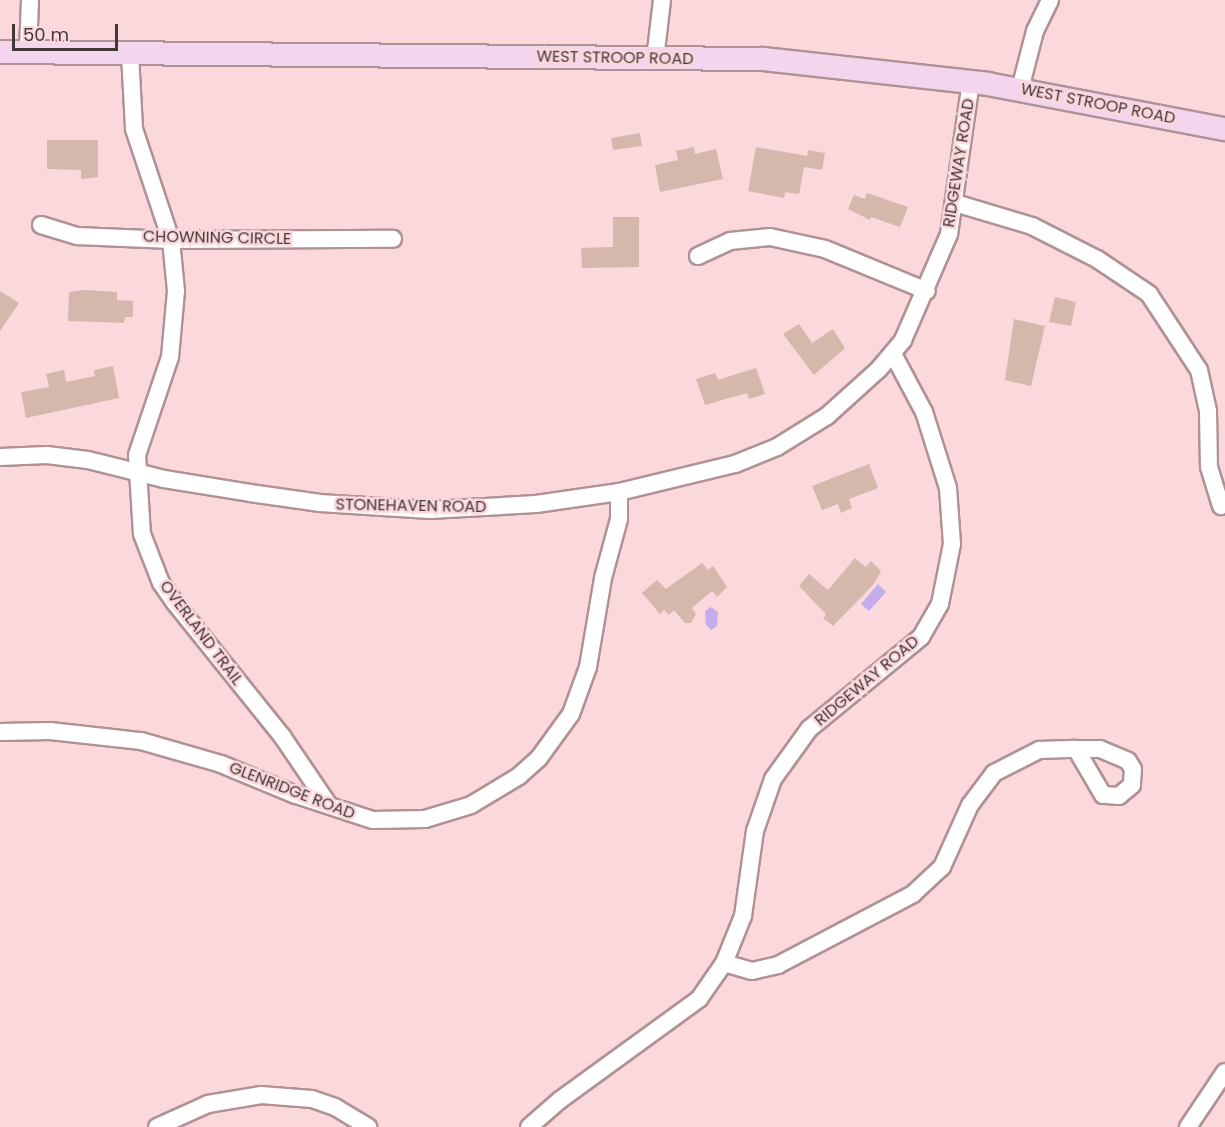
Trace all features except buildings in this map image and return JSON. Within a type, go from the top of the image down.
[{"type":"main road","name":"WEST STROOP ROAD","points":[[0,52],[762,59],[971,81],[1225,129]]},
{"type":"street","points":[[28,52],[30,0]]},
{"type":"street","points":[[655,59],[662,0]]},
{"type":"street","points":[[1020,89],[1035,31],[1050,0]]},
{"type":"street","name":"OVERLAND TRAIL","points":[[130,54],[134,129],[171,240],[175,327],[162,389],[137,455],[142,534],[161,582],[282,736],[328,804]]},
{"type":"street","name":"RIDGEWAY ROAD","points":[[529,1127],[560,1100],[686,1012],[724,963],[743,916],[756,831],[772,779],[809,729],[921,637],[942,594],[952,544],[948,488],[924,412],[893,354],[927,291],[949,234],[971,81]]},
{"type":"street","points":[[955,203],[1032,226],[1097,259],[1149,294],[1199,370],[1208,411],[1209,467],[1221,506]]},
{"type":"street","name":"CHOWNING CIRCLE","points":[[41,225],[76,236],[171,240],[393,239]]},
{"type":"street","points":[[698,256],[730,241],[770,237],[825,249],[927,291]]},
{"type":"street","name":"STONEHAVEN ROAD","points":[[0,457],[47,455],[250,493],[367,507],[480,509],[619,492],[705,473],[777,447],[827,416],[893,354]]},
{"type":"street","name":"GLENRIDGE ROAD","points":[[0,732],[50,731],[141,741],[221,764],[373,820],[401,821],[446,815],[495,792],[539,758],[561,729],[581,691],[619,519],[619,492]]},
{"type":"street","points":[[724,963],[752,971],[778,965],[913,894],[942,867],[970,805],[994,773],[1039,750],[1076,749]]},
{"type":"street","points":[[1194,1125],[1225,1072]]},
{"type":"street","points":[[157,1127],[208,1104],[261,1095],[312,1099],[335,1107],[368,1127]]},
{"type":"shaded area","points":[[878,584],[886,592],[869,611],[861,604]]},
{"type":"shaded area","points":[[711,607],[718,612],[717,626],[711,630],[706,625],[705,611]]}]
